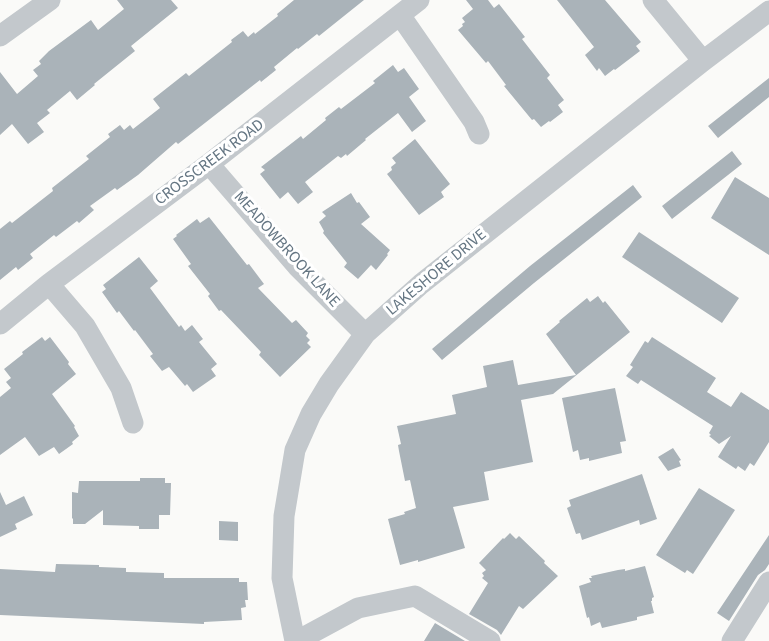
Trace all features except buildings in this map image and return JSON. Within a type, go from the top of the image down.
[{"type":"street","points":[[0,36],[50,0]]},
{"type":"street","name":"CROSSCREEK ROAD","points":[[0,324],[419,0]]},
{"type":"street","points":[[653,0],[703,61]]},
{"type":"street","name":"LAKESHORE DRIVE","points":[[296,641],[282,578],[284,516],[295,450],[311,414],[329,384],[365,334],[421,284],[769,11]]},
{"type":"street","points":[[400,15],[474,122],[479,134]]},
{"type":"street","name":"MEADOWBROOK LANE","points":[[209,164],[297,266],[365,334]]},
{"type":"street","points":[[50,284],[85,326],[121,388],[133,423]]},
{"type":"street","points":[[732,641],[769,582]]},
{"type":"street","points":[[296,641],[358,608],[415,596],[490,641]]}]
